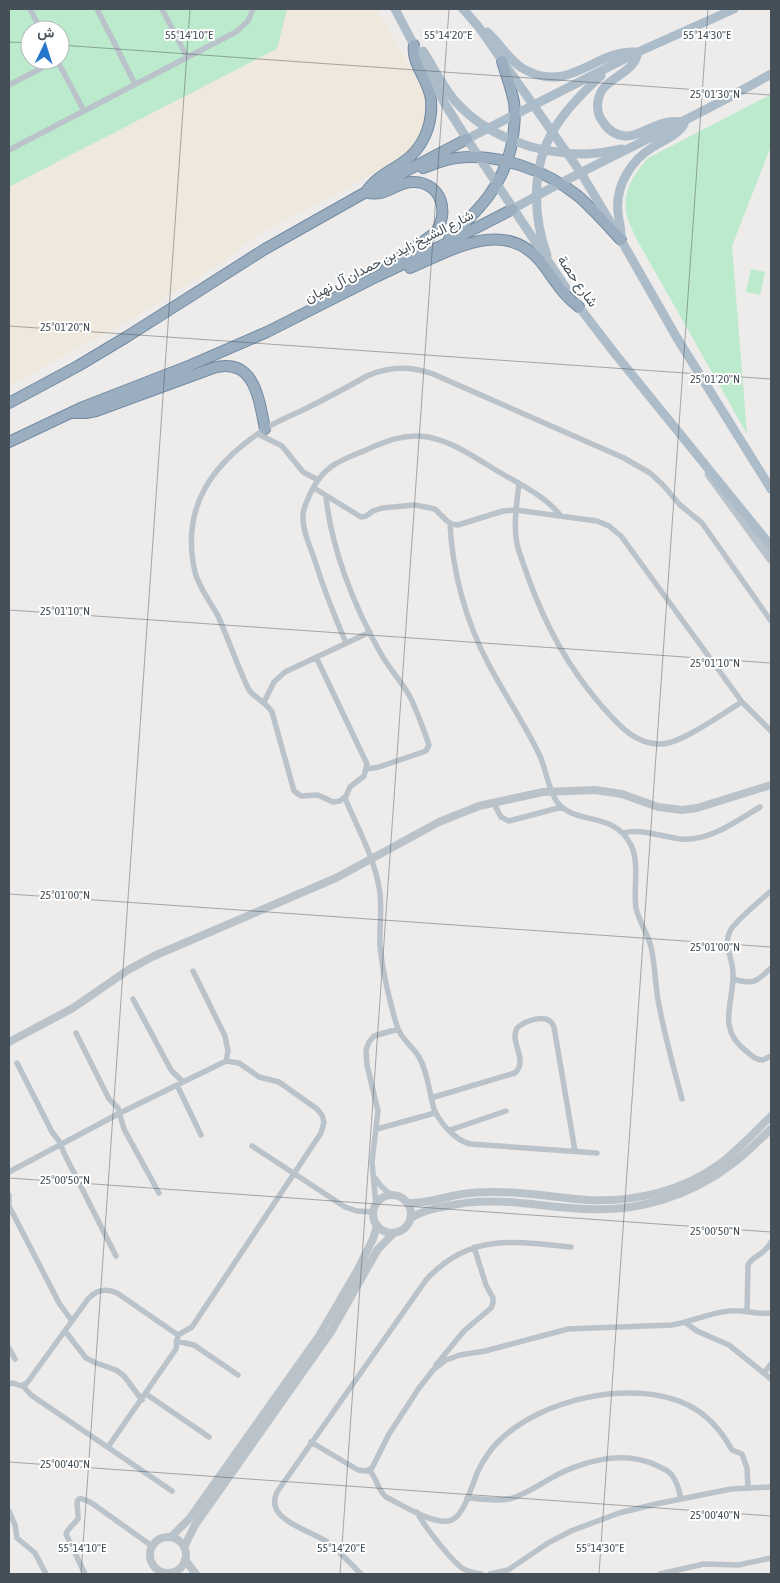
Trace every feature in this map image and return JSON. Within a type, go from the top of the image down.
[{"type":"highway","points":[[366,192],[379,177],[416,151],[428,128],[431,98],[428,84],[414,55],[414,45]]},
{"type":"highway","points":[[441,246],[479,209],[502,176],[507,162],[512,141],[514,115],[511,90],[502,61]]},
{"type":"highway","points":[[9,403],[95,356],[265,249],[366,192],[467,140]]},
{"type":"highway","points":[[395,177],[454,158],[478,157],[507,162],[539,172],[560,183],[578,197],[621,240]]},
{"type":"highway","points":[[366,192],[381,194],[406,182],[421,183],[434,191],[442,204],[442,220],[434,233],[390,264],[378,276]]},
{"type":"highway","name":"شارع الشيخ زايد بن حمدان آل نهيان","points":[[9,442],[69,413],[229,349],[304,314],[513,209]]},
{"type":"highway","points":[[378,276],[399,273],[468,242],[501,240],[518,244],[534,255],[562,293],[579,307]]},
{"type":"highway","points":[[69,413],[80,414],[96,411],[213,368],[229,366],[244,372],[254,384],[262,431]]},
{"type":"main road","name":"شارع حصة","points":[[395,9],[445,104],[496,186],[553,270],[616,355],[771,546]]},
{"type":"main road","points":[[464,9],[478,26],[581,173],[677,338],[771,489]]},
{"type":"main road","points":[[467,140],[638,52],[734,9]]},
{"type":"main road","points":[[478,26],[491,36],[515,63],[538,75],[557,77],[576,74],[623,52],[638,52]]},
{"type":"main road","points":[[414,45],[423,50],[444,86],[469,114],[512,141],[567,154],[595,154],[631,148]]},
{"type":"main road","points":[[638,52],[637,58],[630,68],[605,85],[601,90],[597,105],[601,120],[611,131],[625,136],[664,123],[686,122]]},
{"type":"main road","points":[[553,270],[543,244],[538,221],[537,195],[539,172],[545,150],[552,132],[582,94],[611,67]]},
{"type":"main road","name":"شارع الشيخ زايد بن حمدان آل نهيان","points":[[513,209],[560,183],[686,122],[771,74]]},
{"type":"main road","points":[[621,240],[622,228],[618,203],[620,190],[628,170],[641,154],[677,133],[686,122]]},
{"type":"main road","points":[[704,462],[716,485],[771,559]]},
{"type":"street","points":[[97,9],[135,84]]},
{"type":"street","points":[[162,9],[187,57]]},
{"type":"street","points":[[9,150],[241,29],[248,21],[253,9]]},
{"type":"street","points":[[9,85],[38,70]]},
{"type":"street","points":[[62,70],[84,111]]},
{"type":"street","points":[[316,657],[365,760],[367,769],[362,778],[348,789],[345,798],[335,802],[322,796],[302,796],[295,792],[274,716],[264,702],[249,690],[219,618],[200,586],[194,566],[192,542],[195,512],[207,483],[223,465],[262,431],[379,372],[406,368],[433,374],[624,458],[650,473],[706,528],[771,621]]},
{"type":"street","points":[[262,431],[282,446],[302,472],[318,480]]},
{"type":"street","points":[[346,643],[304,529],[304,510],[318,480],[328,469],[341,460],[388,440],[414,436],[427,437],[452,445],[519,483],[546,500],[561,516]]},
{"type":"street","points":[[519,483],[516,510],[517,546],[541,612],[580,679],[625,731],[636,738],[652,743],[670,743],[684,737],[742,702]]},
{"type":"street","points":[[314,488],[360,516],[366,516],[382,508],[414,505],[435,509],[450,523],[461,525],[503,511],[516,510],[597,521],[609,526],[621,536],[742,702],[771,731]]},
{"type":"street","points":[[326,496],[334,544],[352,593],[380,653],[409,696],[429,746],[426,751],[367,769]]},
{"type":"street","points":[[450,523],[456,570],[473,629],[488,664],[542,759],[555,800],[573,814],[603,821],[614,826],[623,833],[630,843],[634,853],[636,906],[652,949],[663,1024],[682,1099]]},
{"type":"street","points":[[264,702],[270,687],[277,678],[288,670],[370,632]]},
{"type":"street","points":[[9,1042],[73,1008],[128,970],[154,956],[336,878],[465,810],[494,802],[552,791],[604,790],[622,794],[658,807],[682,810],[697,808],[771,785]]},
{"type":"street","points":[[345,798],[376,871],[381,899],[380,942],[382,962],[398,1029],[402,1037],[421,1060],[435,1112],[461,1141],[470,1144],[597,1153]]},
{"type":"street","points":[[494,802],[500,817],[509,820],[562,807]]},
{"type":"street","points":[[623,833],[638,831],[682,839],[697,837],[719,831],[760,807]]},
{"type":"street","points":[[771,891],[732,928],[728,944],[733,978],[728,1012],[732,1036],[740,1046],[757,1059],[766,1060],[771,1056]]},
{"type":"street","points":[[733,978],[748,983],[754,982],[771,968]]},
{"type":"street","points":[[193,971],[225,1036],[228,1051],[226,1061]]},
{"type":"street","points":[[133,999],[171,1070],[180,1083],[201,1134]]},
{"type":"street","points":[[431,1098],[515,1072],[521,1064],[514,1038],[517,1028],[523,1024],[543,1018],[548,1019],[554,1024],[575,1151]]},
{"type":"street","points":[[394,1233],[386,1232],[374,1220],[372,1154],[377,1129],[378,1104],[367,1064],[367,1046],[371,1038],[378,1034],[398,1029]]},
{"type":"street","points":[[76,1033],[110,1099],[120,1113],[124,1129],[159,1193]]},
{"type":"street","points":[[9,1172],[120,1113],[226,1061],[239,1063],[259,1077],[279,1082],[317,1109],[322,1115],[324,1126],[321,1133],[192,1327],[177,1338],[176,1349],[108,1447]]},
{"type":"street","points":[[18,1063],[116,1256]]},
{"type":"street","points":[[450,1130],[506,1111]]},
{"type":"street","points":[[377,1129],[435,1112]]},
{"type":"street","points":[[408,1203],[423,1203],[479,1192],[598,1200],[654,1194],[686,1183],[714,1168],[771,1116]]},
{"type":"street","points":[[411,1218],[431,1209],[474,1201],[500,1200],[601,1210],[627,1208],[652,1203],[675,1196],[710,1179],[732,1164],[771,1129]]},
{"type":"street","points":[[252,1146],[345,1207],[357,1211],[375,1208],[382,1198],[391,1195]]},
{"type":"street","points":[[184,1547],[195,1525],[331,1332],[378,1249],[394,1233],[405,1228],[411,1218],[411,1210],[408,1203],[402,1198],[391,1195],[380,1186],[373,1175]]},
{"type":"street","points":[[9,1195],[9,1202]]},
{"type":"street","points":[[9,1206],[59,1303],[72,1321]]},
{"type":"street","points":[[171,1537],[190,1518],[319,1336],[357,1271],[373,1239],[377,1225]]},
{"type":"street","points":[[361,1574],[328,1543],[316,1535],[297,1528],[276,1510],[274,1499],[277,1492],[310,1442],[426,1280],[443,1263],[474,1247],[490,1243],[508,1241],[571,1246]]},
{"type":"street","points":[[747,1312],[748,1265],[752,1259],[766,1250],[771,1242]]},
{"type":"street","points":[[310,1442],[358,1470],[364,1472],[374,1466],[380,1451],[404,1410],[434,1369],[456,1340],[494,1303],[474,1247]]},
{"type":"street","points":[[24,1386],[91,1296],[100,1291],[108,1290],[117,1293],[177,1338],[198,1347],[238,1376]]},
{"type":"street","points":[[434,1369],[453,1357],[485,1352],[559,1330],[663,1326],[686,1323],[725,1311],[758,1314],[771,1313]]},
{"type":"street","points":[[686,1323],[697,1331],[729,1345],[771,1379]]},
{"type":"street","points":[[65,1331],[86,1358],[116,1370],[124,1376],[142,1400]]},
{"type":"street","points":[[9,1348],[15,1359]]},
{"type":"street","points":[[764,1373],[771,1364]]},
{"type":"street","points":[[9,1384],[13,1383],[24,1386],[31,1395],[172,1491]]},
{"type":"street","points":[[146,1394],[209,1437]]},
{"type":"street","points":[[369,1470],[383,1494],[435,1520],[450,1521],[460,1514],[478,1471],[490,1451],[502,1438],[520,1424],[541,1412],[587,1398],[624,1394],[652,1395],[688,1405],[705,1415],[719,1428],[732,1450],[742,1454],[747,1468],[748,1488]]},
{"type":"street","points":[[467,1498],[508,1499],[576,1467],[606,1459],[624,1458],[647,1461],[667,1470],[676,1481],[681,1499]]},
{"type":"street","points":[[490,1574],[508,1570],[548,1543],[583,1526],[637,1508],[731,1489],[771,1488]]},
{"type":"street","points":[[85,1574],[66,1534],[78,1519],[76,1505],[80,1499],[93,1504],[152,1546]]},
{"type":"street","points":[[9,1511],[19,1540],[34,1553],[46,1574]]},
{"type":"street","points":[[417,1512],[457,1563],[470,1572],[481,1574]]},
{"type":"street","points":[[9,1536],[15,1532]]},
{"type":"street","points":[[186,1560],[179,1573],[163,1573],[154,1566],[150,1555],[152,1546],[159,1539],[171,1537],[180,1541],[184,1547],[186,1560],[196,1574]]},
{"type":"street","points":[[660,1574],[697,1566],[711,1564],[738,1565],[771,1558]]},
{"type":"street","points":[[697,1566],[699,1574]]},
{"type":"green space","points":[[9,9],[360,9],[277,49],[9,187]]},
{"type":"green space","points":[[770,95],[771,146],[732,246],[747,434],[637,240],[626,211],[626,196],[631,182],[648,158]]},
{"type":"green space","points":[[751,269],[765,272],[760,295],[746,292]]},
{"type":"sand","points":[[287,9],[376,9],[421,85],[426,110],[424,127],[422,135],[413,149],[397,161],[258,235],[223,261],[142,313],[9,386],[9,187],[277,49]]}]
